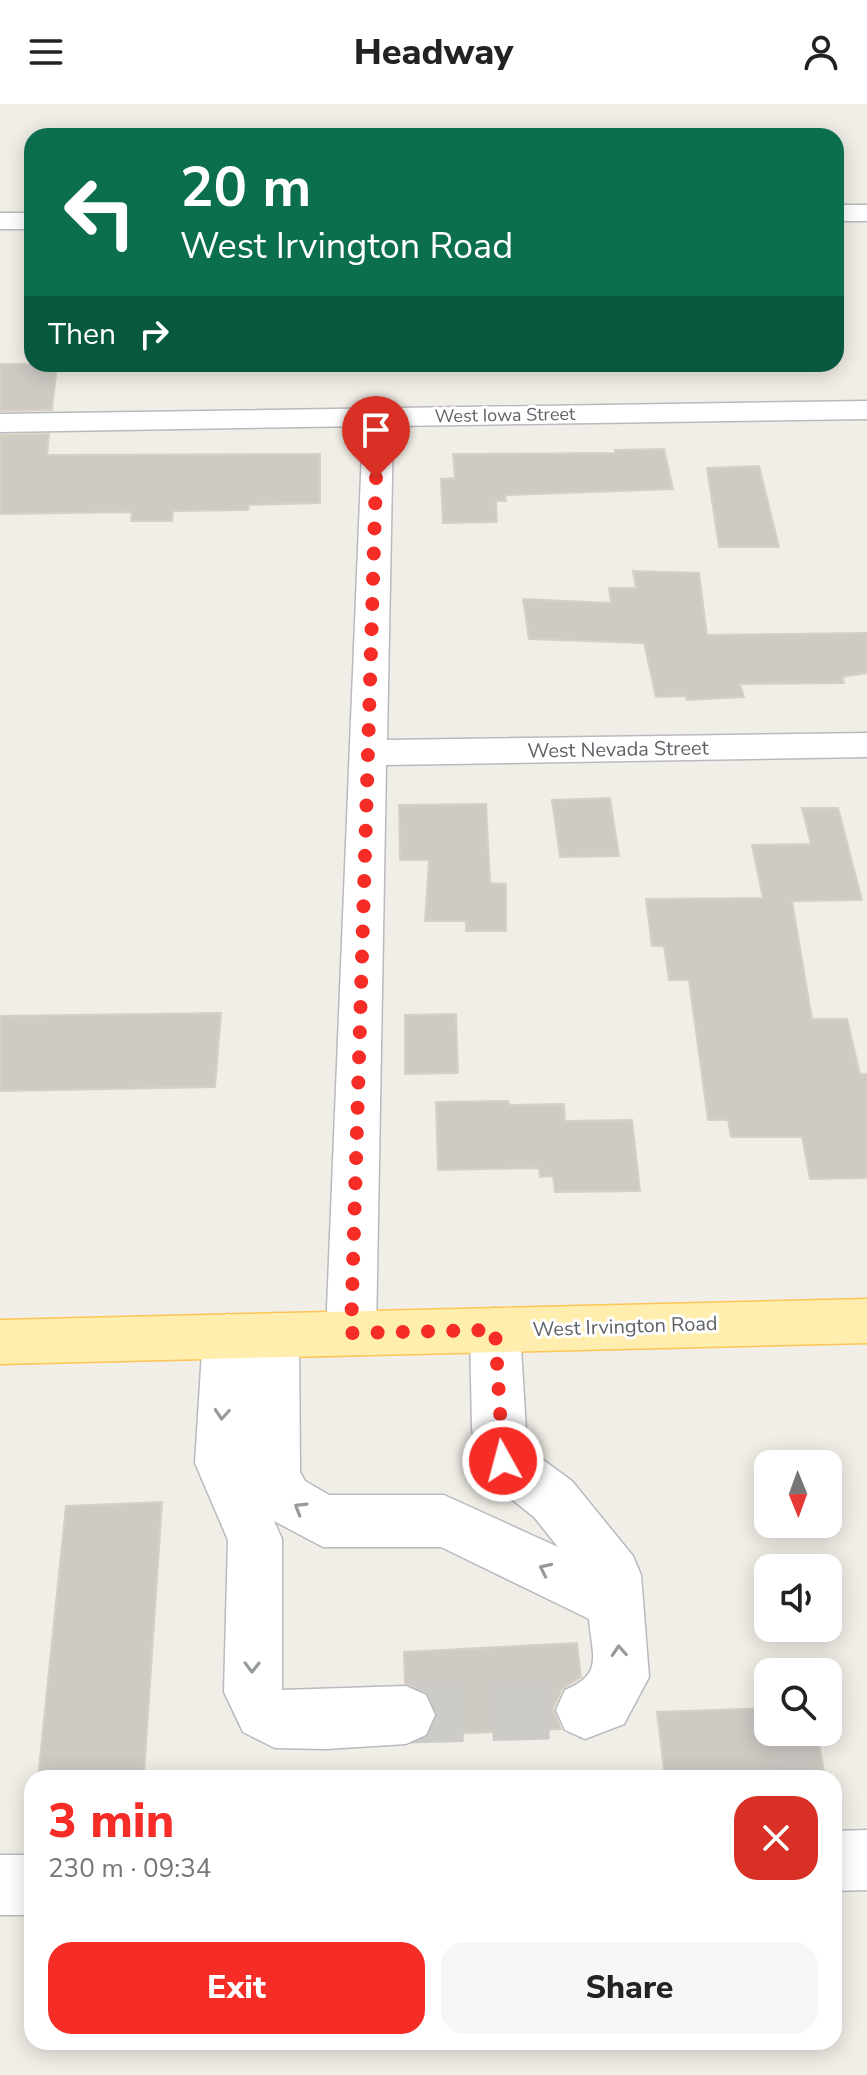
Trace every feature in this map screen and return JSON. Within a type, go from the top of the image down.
[{"type":"main road","name":"West Irvington Road","points":[[0,1342],[867,1321]]},
{"type":"street","points":[[844,213],[867,213]]},
{"type":"street","points":[[0,221],[24,221]]},
{"type":"street","name":"West Iowa Street","points":[[0,423],[867,410]]},
{"type":"street","points":[[351,1333],[378,417]]},
{"type":"street","name":"West Nevada Street","points":[[368,753],[867,745]]},
{"type":"street","points":[[495,1330],[503,1461],[553,1499],[614,1575],[621,1677],[604,1704],[585,1710]]},
{"type":"street","points":[[251,1336],[274,1474],[286,1499],[323,1521],[444,1521],[616,1603]]},
{"type":"street","points":[[251,1336],[221,1463],[255,1539],[252,1692],[263,1712],[275,1719],[326,1720],[406,1715]]},
{"type":"street","points":[[842,1861],[867,1860]]},
{"type":"street","points":[[0,1885],[24,1885]]},
{"type":"building","points":[[0,364],[24,364],[24,372],[56,372],[52,410],[0,411]]},
{"type":"building","points":[[49,434],[47,455],[320,454],[320,503],[249,505],[248,510],[173,511],[172,521],[131,521],[132,512],[0,514],[0,435]]},
{"type":"building","points":[[664,449],[673,489],[505,495],[506,501],[496,501],[497,522],[443,523],[441,479],[455,478],[453,454],[615,453],[615,450]]},
{"type":"building","points":[[759,466],[779,547],[719,547],[707,468]]},
{"type":"building","points":[[633,571],[699,573],[707,635],[867,633],[867,673],[842,677],[844,683],[740,684],[744,697],[687,700],[686,696],[656,697],[644,643],[529,639],[523,599],[611,603],[609,588],[636,588]]},
{"type":"building","points":[[610,798],[619,856],[560,857],[552,800]]},
{"type":"building","points":[[486,804],[490,883],[506,884],[506,931],[466,931],[466,921],[425,921],[429,860],[400,860],[399,805]]},
{"type":"building","points":[[802,808],[838,808],[862,900],[792,901],[812,1019],[847,1019],[860,1074],[867,1074],[867,1178],[810,1179],[802,1137],[731,1137],[728,1120],[708,1120],[689,980],[669,980],[664,946],[652,946],[646,899],[763,898],[752,845],[811,844]]},
{"type":"building","points":[[221,1013],[215,1087],[0,1091],[0,1016]]},
{"type":"building","points":[[456,1014],[458,1073],[405,1074],[405,1015]]},
{"type":"building","points":[[508,1101],[509,1105],[564,1104],[565,1121],[632,1120],[640,1191],[555,1192],[553,1176],[540,1177],[539,1168],[438,1170],[436,1102]]},
{"type":"building","points":[[162,1502],[144,1770],[39,1770],[66,1506]]},
{"type":"building","points":[[577,1643],[581,1677],[562,1689],[553,1709],[561,1729],[429,1735],[438,1714],[429,1694],[405,1683],[404,1652]]},
{"type":"building","points":[[754,1709],[754,1746],[819,1746],[824,1770],[664,1770],[657,1712]]},
{"type":"tunnel","points":[[406,1715],[585,1710]]},
{"type":"route","points":[[376,478],[351,1333],[495,1330],[498,1428],[503,1461]]}]
